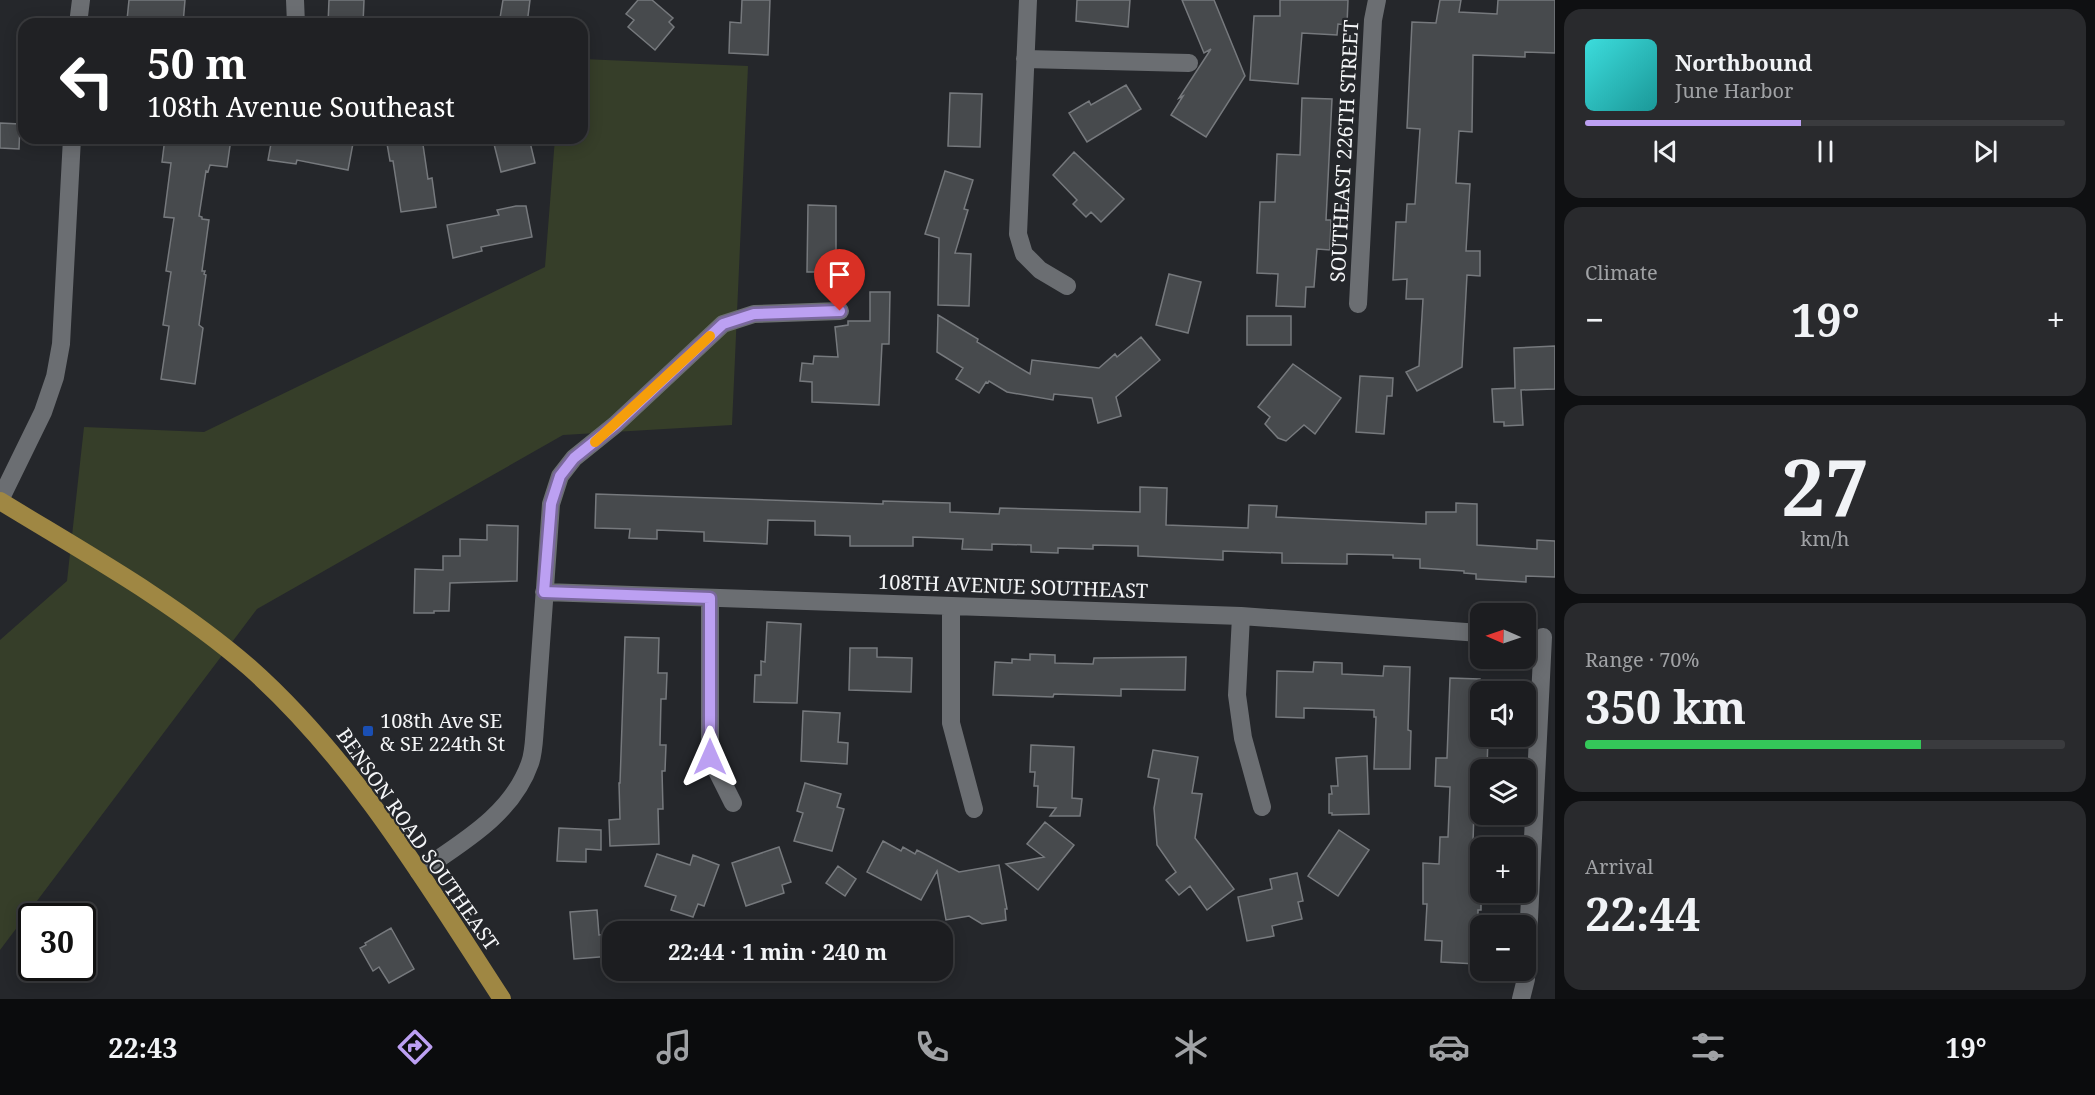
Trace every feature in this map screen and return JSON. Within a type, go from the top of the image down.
[{"type":"main road","name":"BENSON ROAD SOUTHEAST","points":[[0,501],[172,607],[248,667],[284,700],[344,768],[419,872],[502,999]]},
{"type":"street","points":[[79,18],[81,0]]},
{"type":"street","points":[[295,0],[296,18]]},
{"type":"street","points":[[1028,0],[1017,234],[1024,254],[1040,270],[1067,286]]},
{"type":"street","name":"SOUTHEAST 226TH STREET","points":[[1358,304],[1373,20],[1377,0]]},
{"type":"street","points":[[1025,59],[1189,63]]},
{"type":"street","points":[[0,501],[43,412],[55,377],[60,344],[72,144]]},
{"type":"street","points":[[419,872],[487,825],[522,782],[531,762],[551,504],[560,476],[574,458],[615,425],[723,324],[754,314],[840,311]]},
{"type":"street","name":"108TH AVENUE SOUTHEAST","points":[[544,592],[1241,616],[1470,632]]},
{"type":"street","points":[[710,598],[710,757],[733,802]]},
{"type":"street","points":[[951,607],[951,723],[974,809]]},
{"type":"street","points":[[1241,616],[1237,695],[1243,738],[1262,807]]},
{"type":"street","points":[[1521,999],[1526,979],[1541,637]]},
{"type":"green space","points":[[588,59],[748,66],[732,425],[563,435],[257,609],[35,903],[18,903],[18,926],[0,950],[0,640],[67,581],[84,427],[204,432],[545,267],[555,144],[588,144]]},
{"type":"building","points":[[129,0],[185,0],[184,18],[127,18]]},
{"type":"building","points":[[329,0],[364,0],[363,18],[328,18]]},
{"type":"building","points":[[503,0],[530,0],[528,18],[500,18]]},
{"type":"building","points":[[638,0],[652,0],[673,18],[669,22],[674,27],[655,50],[628,27],[634,20],[626,14]]},
{"type":"building","points":[[742,0],[770,0],[768,55],[729,53],[730,22],[741,23]]},
{"type":"building","points":[[1077,0],[1130,0],[1128,27],[1076,21]]},
{"type":"building","points":[[1182,0],[1214,0],[1245,76],[1206,137],[1171,115],[1183,96],[1179,98],[1211,49],[1204,53]]},
{"type":"building","points":[[1280,0],[1348,0],[1347,25],[1338,24],[1337,35],[1302,33],[1298,84],[1250,80],[1254,16],[1280,16]]},
{"type":"building","points":[[1440,0],[1461,0],[1459,12],[1497,14],[1498,0],[1555,0],[1555,53],[1525,52],[1525,57],[1473,55],[1472,132],[1459,131],[1456,183],[1470,184],[1466,251],[1480,251],[1480,276],[1467,275],[1462,367],[1417,391],[1406,372],[1419,366],[1423,299],[1406,299],[1407,279],[1393,280],[1396,222],[1406,222],[1407,204],[1415,204],[1420,129],[1407,128],[1412,22],[1436,23]]},
{"type":"building","points":[[1126,85],[1141,109],[1087,142],[1069,113],[1089,101],[1091,105]]},
{"type":"building","points":[[950,93],[982,94],[980,147],[948,146]]},
{"type":"building","points":[[1302,98],[1332,99],[1326,220],[1331,220],[1330,250],[1317,249],[1314,287],[1306,287],[1305,307],[1276,306],[1278,274],[1257,273],[1260,202],[1275,202],[1277,154],[1300,155]]},
{"type":"building","points":[[0,123],[18,124],[19,149],[0,148]]},
{"type":"building","points":[[164,144],[230,144],[227,167],[210,165],[208,172],[206,171],[199,216],[209,220],[202,271],[205,271],[206,275],[199,325],[203,328],[195,384],[161,379],[169,326],[163,325],[171,272],[166,271],[174,218],[164,217],[171,163],[162,162]]},
{"type":"building","points":[[271,144],[353,144],[348,170],[297,160],[296,164],[268,160]]},
{"type":"building","points":[[387,144],[423,144],[428,179],[432,178],[436,207],[401,212],[393,161],[390,161]]},
{"type":"building","points":[[494,144],[530,144],[535,163],[501,172]]},
{"type":"building","points":[[1074,152],[1124,199],[1101,222],[1091,212],[1086,217],[1073,204],[1077,200],[1053,175]]},
{"type":"building","points":[[945,171],[973,180],[964,209],[968,210],[955,253],[971,254],[969,306],[938,305],[939,238],[925,234]]},
{"type":"building","points":[[808,205],[836,206],[836,251],[844,251],[843,281],[817,281],[817,272],[807,272]]},
{"type":"building","points":[[526,206],[532,237],[481,247],[482,251],[453,258],[447,225],[499,215],[497,210]]},
{"type":"building","points":[[1169,274],[1201,282],[1188,333],[1156,325]]},
{"type":"building","points":[[870,292],[890,292],[889,344],[882,344],[879,405],[812,402],[812,382],[800,381],[802,363],[813,364],[814,356],[838,357],[835,327],[848,325],[848,321],[870,321]]},
{"type":"building","points":[[938,315],[1030,374],[1032,360],[1099,368],[1115,354],[1117,357],[1141,337],[1160,360],[1116,397],[1121,416],[1098,423],[1092,398],[1054,394],[1053,400],[1007,392],[989,381],[979,393],[956,379],[963,368],[937,352]]},
{"type":"building","points":[[1247,316],[1291,316],[1291,345],[1247,345]]},
{"type":"building","points":[[1555,346],[1555,389],[1521,390],[1523,425],[1504,426],[1504,422],[1494,422],[1492,389],[1515,388],[1514,348]]},
{"type":"building","points":[[1293,364],[1341,398],[1315,434],[1304,425],[1286,441],[1278,438],[1265,424],[1270,417],[1258,407]]},
{"type":"building","points":[[1360,376],[1393,378],[1392,396],[1387,396],[1384,434],[1356,432]]},
{"type":"building","points":[[1140,487],[1167,488],[1166,525],[1248,528],[1249,505],[1277,506],[1276,517],[1426,524],[1426,512],[1456,512],[1456,503],[1477,504],[1477,545],[1537,549],[1537,540],[1555,541],[1555,577],[1526,576],[1526,582],[1476,579],[1476,574],[1464,573],[1464,571],[1420,568],[1420,559],[1393,558],[1393,555],[1347,554],[1347,564],[1282,563],[1282,553],[1223,551],[1223,560],[1138,556],[1138,546],[1093,545],[1093,549],[1058,548],[1058,553],[1031,552],[1031,545],[992,544],[992,550],[962,549],[963,539],[913,537],[913,546],[850,546],[850,536],[815,535],[815,521],[768,520],[767,544],[704,541],[704,532],[657,530],[657,539],[629,538],[630,529],[595,528],[596,494],[883,504],[883,501],[950,503],[950,512],[999,514],[1000,508],[1140,512]]},
{"type":"building","points":[[487,525],[518,526],[517,581],[450,583],[449,611],[414,613],[415,569],[443,570],[443,556],[460,556],[460,539],[487,540]]},
{"type":"building","points":[[767,622],[801,624],[797,703],[754,702],[755,675],[761,675],[761,661],[765,662]]},
{"type":"building","points":[[625,637],[659,638],[658,673],[667,673],[666,699],[661,699],[660,745],[666,745],[665,771],[662,771],[663,809],[658,809],[659,844],[610,846],[609,820],[620,819],[619,783]]},
{"type":"building","points":[[850,648],[877,648],[877,657],[912,658],[911,692],[849,690]]},
{"type":"building","points":[[1030,654],[1055,655],[1055,663],[1093,664],[1094,658],[1186,657],[1185,690],[1121,689],[1121,696],[993,695],[995,662],[1012,663],[1012,659],[1030,660]]},
{"type":"building","points":[[1314,662],[1342,663],[1342,674],[1383,676],[1384,666],[1410,667],[1408,730],[1411,731],[1410,769],[1374,769],[1376,717],[1374,717],[1374,710],[1304,708],[1304,718],[1276,717],[1277,671],[1313,672]]},
{"type":"building","points":[[1450,678],[1480,679],[1480,681],[1470,681],[1470,747],[1488,747],[1487,759],[1470,759],[1470,825],[1474,825],[1473,837],[1470,837],[1470,903],[1481,903],[1481,910],[1478,910],[1478,915],[1470,915],[1470,964],[1441,962],[1442,941],[1425,940],[1427,904],[1423,904],[1423,863],[1439,864],[1440,837],[1448,837],[1450,787],[1435,786],[1436,758],[1447,758]]},
{"type":"building","points":[[803,711],[840,713],[838,742],[848,743],[847,764],[801,761]]},
{"type":"building","points":[[1031,745],[1074,747],[1072,798],[1082,799],[1080,816],[1050,816],[1056,808],[1037,807],[1038,786],[1034,786],[1035,772],[1030,772]]},
{"type":"building","points":[[1153,750],[1198,757],[1192,793],[1202,794],[1195,838],[1234,889],[1207,910],[1190,886],[1179,895],[1166,880],[1176,872],[1157,845],[1154,808],[1159,779],[1148,777]]},
{"type":"building","points":[[1367,756],[1369,814],[1332,815],[1329,813],[1329,794],[1332,794],[1331,786],[1338,786],[1336,758]]},
{"type":"building","points":[[805,783],[841,794],[837,807],[844,809],[832,851],[794,841],[803,813],[797,811]]},
{"type":"building","points":[[1045,822],[1074,845],[1038,890],[1006,864],[1044,857],[1027,844]]},
{"type":"building","points":[[559,828],[601,830],[601,850],[586,849],[586,862],[557,861]]},
{"type":"building","points":[[1339,830],[1369,850],[1338,896],[1308,876]]},
{"type":"building","points":[[883,841],[901,851],[903,847],[915,854],[917,850],[959,872],[999,865],[1007,909],[1005,909],[1006,920],[982,924],[969,916],[946,920],[937,871],[921,900],[867,872]]},
{"type":"building","points":[[779,847],[791,882],[782,885],[784,893],[746,906],[732,863]]},
{"type":"building","points":[[657,854],[690,865],[693,855],[719,865],[704,906],[698,904],[693,917],[671,910],[676,896],[645,886]]},
{"type":"building","points":[[838,866],[856,879],[845,896],[826,883]]},
{"type":"building","points":[[1297,873],[1303,901],[1298,902],[1302,919],[1272,926],[1274,936],[1247,941],[1238,897],[1272,889],[1270,879]]},
{"type":"building","points":[[597,910],[599,935],[602,935],[602,957],[574,959],[570,912]]},
{"type":"building","points":[[391,928],[414,969],[389,983],[379,967],[373,971],[360,948]]},
{"type":"slow traffic","points":[[595,442],[710,336]]},
{"type":"place","name":"108th Ave SE & SE 224th St","points":[[368,731]]},
{"type":"route","points":[[710,757],[710,598],[544,592],[551,504],[560,476],[574,458],[615,425],[723,324],[754,314],[840,311]]}]
